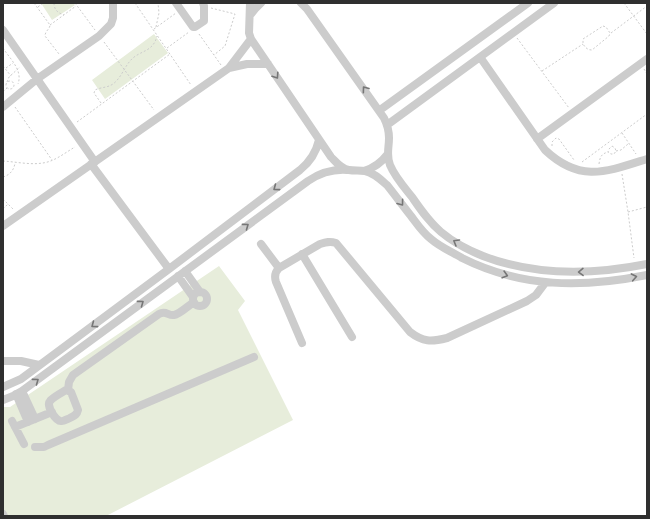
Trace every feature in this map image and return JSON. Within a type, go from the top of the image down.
[{"type":"street","points":[[3,106],[99,36],[111,24],[113,18],[113,3]]},
{"type":"street","points":[[250,3],[249,33],[251,39],[319,140],[336,162],[348,170]]},
{"type":"street","points":[[250,14],[261,3]]},
{"type":"street","points":[[380,110],[528,3]]},
{"type":"street","points":[[387,125],[554,3]]},
{"type":"street","points":[[303,4],[380,110],[387,125],[389,140],[387,155],[389,163],[397,177],[423,213],[440,232],[463,246],[491,259],[523,268],[564,272],[606,270],[647,264]]},
{"type":"street","points":[[178,6],[193,27],[195,27],[204,21],[204,5]]},
{"type":"street","points":[[3,30],[82,143],[93,163],[169,269]]},
{"type":"street","points":[[3,226],[227,69],[251,39]]},
{"type":"street","points":[[480,57],[537,139],[553,158],[563,164],[574,164],[586,172],[597,172],[620,168],[644,160]]},
{"type":"street","points":[[537,139],[647,59]]},
{"type":"street","points":[[227,69],[247,64],[268,64]]},
{"type":"street","points":[[3,387],[21,379],[295,174],[313,157],[319,140]]},
{"type":"street","points":[[364,171],[377,165],[387,155]]},
{"type":"street","points":[[3,400],[19,393],[303,184],[315,176],[331,170],[364,171],[373,174],[387,184],[431,240],[443,248],[473,263],[509,276],[545,283],[567,284],[608,282],[647,275]]},
{"type":"street","points":[[295,174],[303,184]]},
{"type":"street","points":[[387,184],[387,178],[390,176],[397,177]]},
{"type":"street","points":[[302,343],[276,282],[275,275],[279,268],[326,242],[331,241],[336,243],[410,332],[417,338],[426,340],[436,341],[447,338],[527,301],[536,295],[545,283]]},
{"type":"street","points":[[261,244],[279,268]]},
{"type":"street","points":[[302,254],[352,337]]},
{"type":"street","points":[[178,276],[197,305],[202,306],[208,299],[203,292],[200,292],[185,271]]},
{"type":"street","points":[[68,390],[69,382],[73,374],[158,314],[164,312],[173,315],[176,314],[194,299],[196,293],[200,292]]},
{"type":"street","points":[[35,447],[44,447],[254,356]]},
{"type":"street","points":[[3,361],[21,361],[39,365]]},
{"type":"street","points":[[68,390],[71,392],[78,408],[77,414],[60,421],[56,419],[48,405],[50,400],[68,390]]},
{"type":"street","points":[[19,393],[31,421]]},
{"type":"street","points":[[24,444],[13,424],[31,421],[52,412]]},
{"type":"path","points":[[34,3],[50,25]]},
{"type":"path","points":[[38,8],[43,3]]},
{"type":"path","points":[[54,3],[59,14],[64,15]]},
{"type":"path","points":[[75,3],[159,117]]},
{"type":"path","points":[[135,3],[196,91]]},
{"type":"path","points":[[156,28],[159,13],[158,3]]},
{"type":"path","points":[[624,3],[647,34]]},
{"type":"path","points":[[204,5],[235,14],[225,46],[214,55]]},
{"type":"path","points":[[64,61],[45,36],[50,28],[50,25],[77,6]]},
{"type":"path","points":[[153,30],[178,6]]},
{"type":"path","points":[[583,44],[589,50],[592,50],[609,36],[610,33],[647,6]]},
{"type":"path","points":[[167,48],[195,27],[214,55],[227,69]]},
{"type":"path","points":[[542,71],[583,44],[583,40],[601,27],[606,27],[610,33]]},
{"type":"path","points":[[513,33],[573,113]]},
{"type":"path","points":[[102,104],[94,93],[95,90],[113,84],[131,59],[154,44],[157,35]]},
{"type":"path","points":[[3,48],[18,69],[19,80],[17,87]]},
{"type":"path","points":[[71,127],[170,54]]},
{"type":"path","points":[[7,88],[6,85],[10,76],[25,62]]},
{"type":"path","points":[[5,69],[13,63]]},
{"type":"path","points":[[3,66],[10,76]]},
{"type":"path","points":[[3,92],[7,88],[11,89],[13,86],[11,82],[7,82]]},
{"type":"path","points":[[11,100],[52,160]]},
{"type":"path","points":[[553,148],[552,142],[558,138],[574,164],[622,133],[647,114]]},
{"type":"path","points":[[622,133],[629,144],[644,160]]},
{"type":"path","points":[[3,161],[34,163],[52,160],[82,143]]},
{"type":"path","points":[[597,172],[602,154],[608,152],[614,154],[616,151],[622,150],[629,144]]},
{"type":"path","points":[[608,152],[609,148],[612,146],[616,151]]},
{"type":"path","points":[[3,177],[12,171],[15,162]]},
{"type":"path","points":[[620,168],[628,212],[635,266]]},
{"type":"path","points":[[3,198],[9,204],[3,209]]},
{"type":"path","points":[[628,212],[647,207]]},
{"type":"green space","points":[[41,3],[73,3],[75,5],[52,20]]},
{"type":"green space","points":[[154,34],[168,53],[105,99],[92,80]]},
{"type":"green space","points":[[219,266],[245,301],[238,310],[293,420],[106,516],[3,516],[3,407],[10,407]]}]
